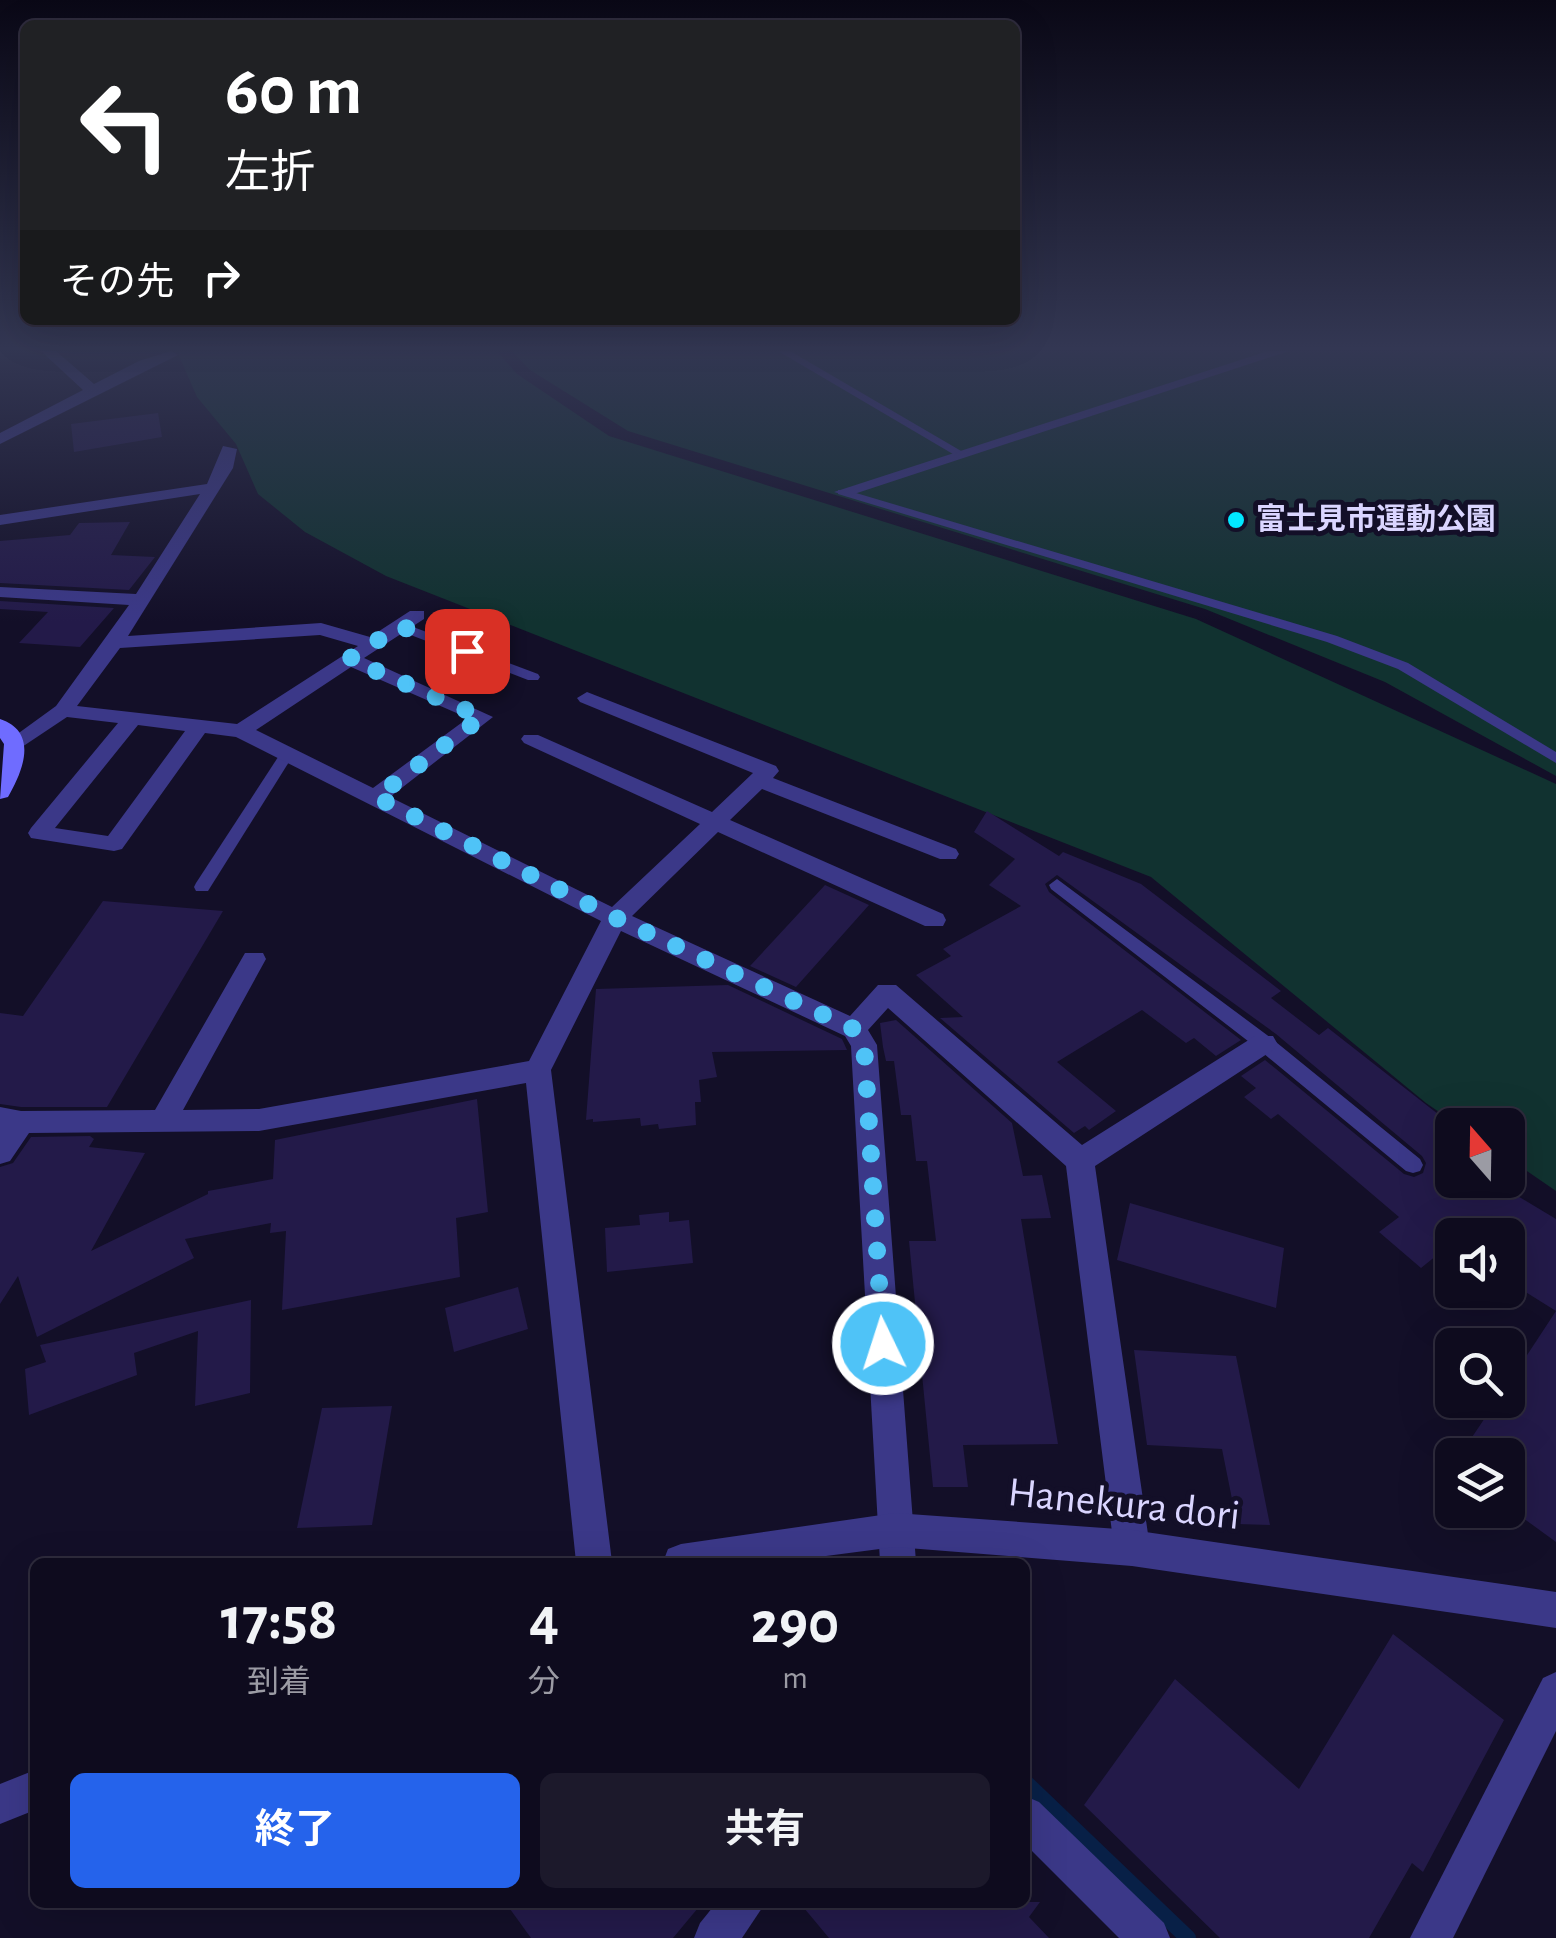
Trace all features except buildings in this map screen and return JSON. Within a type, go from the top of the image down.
[{"type":"main road","points":[[0,725],[16,743],[14,763],[0,792]]},
{"type":"street","points":[[842,492],[1004,441]]},
{"type":"street","points":[[16,743],[62,710],[114,644],[225,468],[228,449]]},
{"type":"street","points":[[0,520],[210,488]]},
{"type":"street","points":[[0,592],[140,600]]},
{"type":"street","points":[[241,732],[409,620]]},
{"type":"street","points":[[114,644],[320,630],[373,644]]},
{"type":"street","points":[[349,659],[482,717],[376,797]]},
{"type":"street","points":[[587,698],[768,771],[616,918],[538,1070],[594,1558]]},
{"type":"street","points":[[62,710],[241,732],[616,918],[854,1029],[864,1045],[896,1546]]},
{"type":"street","points":[[133,718],[38,833],[114,844],[199,726]]},
{"type":"street","points":[[531,739],[934,920]]},
{"type":"street","points":[[759,780],[948,854]]},
{"type":"street","points":[[162,1123],[254,959]]},
{"type":"street","points":[[854,1029],[888,992],[1080,1160],[1132,1548]]},
{"type":"street","points":[[1080,1160],[1264,1043]]},
{"type":"street","points":[[0,1152],[10,1120],[259,1120],[538,1070]]},
{"type":"street","name":"Hanekura dori","points":[[701,1558],[748,1549],[1132,1548],[1556,1610]]},
{"type":"street","points":[[1431,1938],[1556,1691]]},
{"type":"street","points":[[0,1804],[30,1792]]},
{"type":"street","points":[[1030,1821],[1149,1938]]},
{"type":"street","points":[[716,1938],[740,1908]]},
{"type":"lane","points":[[939,441],[962,455]]},
{"type":"lane","points":[[842,492],[1332,639],[1404,666],[1556,758]]},
{"type":"lane","points":[[409,620],[533,676]]},
{"type":"lane","points":[[202,887],[287,754]]},
{"type":"lane","points":[[1056,885],[1264,1043],[1412,1165]]},
{"type":"green space","points":[[234,441],[626,441],[1196,619],[1556,784],[1556,1191],[1525,1170],[1525,1108],[1435,1109],[1151,877],[386,576],[305,532],[258,494]]},
{"type":"green space","points":[[662,441],[1556,441],[1556,776],[1385,682],[1205,609]]},
{"type":"waterway","points":[[1030,1787],[1188,1938]]},
{"type":"place","name":"富士見市運動公園","points":[[1236,520]]},
{"type":"route","points":[[467,651],[400,626],[349,659],[482,717],[376,797],[616,918],[854,1029],[864,1045],[883,1344]]}]
